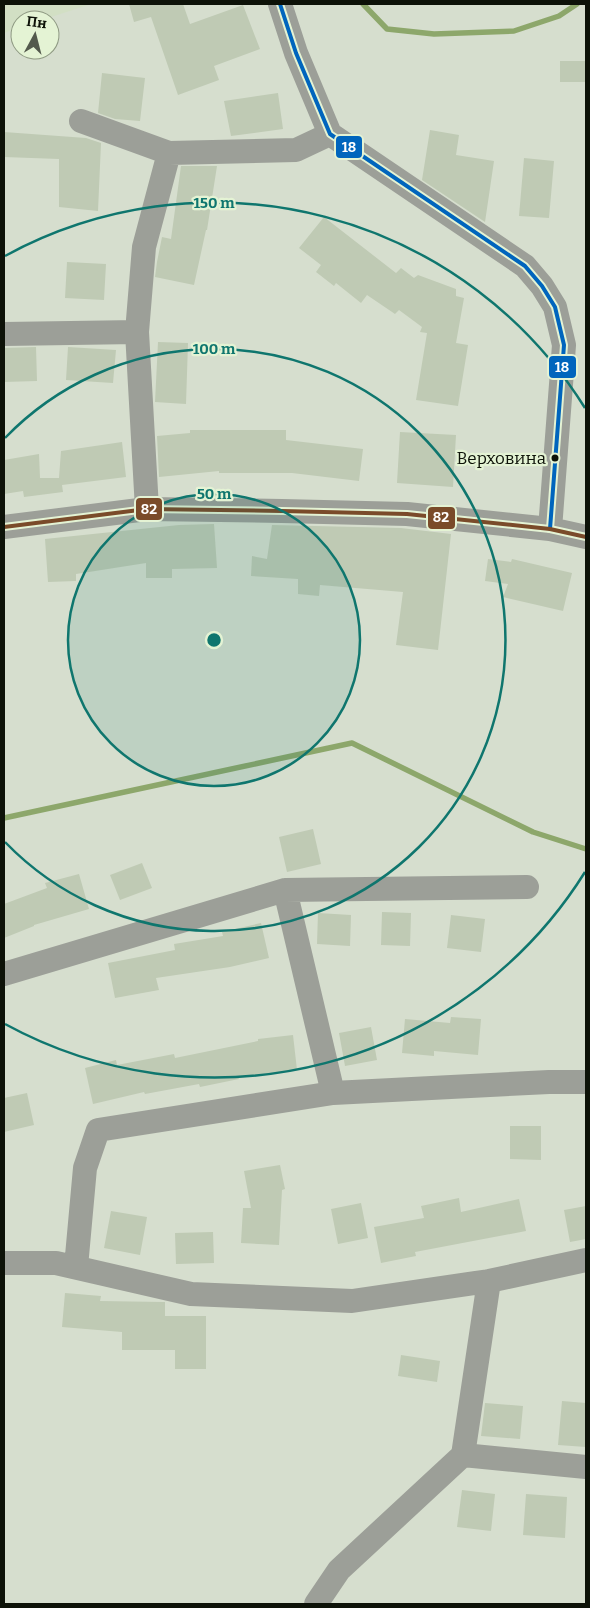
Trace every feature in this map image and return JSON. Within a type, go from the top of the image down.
[{"type":"street","points":[[280,4],[296,53],[330,134],[525,266],[542,286],[555,307],[564,345],[550,529]]},
{"type":"street","points":[[81,121],[169,153],[296,150],[330,134]]},
{"type":"street","points":[[147,509],[137,332],[144,247],[169,153]]},
{"type":"street","points":[[4,334],[137,332]]},
{"type":"street","points":[[4,527],[147,509],[406,514],[550,529],[586,536]]},
{"type":"street","points":[[4,974],[285,890],[527,887]]},
{"type":"street","points":[[285,890],[333,1093]]},
{"type":"street","points":[[76,1267],[85,1168],[98,1130],[333,1093],[549,1082],[586,1082]]},
{"type":"street","points":[[4,1263],[56,1263],[191,1294],[352,1300],[489,1282],[586,1260]]},
{"type":"street","points":[[316,1604],[339,1570],[463,1454],[489,1282]]},
{"type":"street","points":[[463,1454],[586,1467]]},
{"type":"shaded area","points":[[4,4],[91,4],[60,14],[60,10],[10,10],[10,31],[4,33]]},
{"type":"building","points":[[129,4],[183,4],[190,24],[243,5],[260,49],[214,66],[219,80],[178,95],[151,17],[134,22]]},
{"type":"building","points":[[560,61],[586,61],[586,82],[560,82]]},
{"type":"building","points":[[102,73],[145,78],[140,121],[115,119],[98,113]]},
{"type":"building","points":[[278,93],[283,129],[231,136],[224,101]]},
{"type":"building","points":[[430,130],[459,135],[456,155],[494,161],[485,222],[422,180]]},
{"type":"building","points":[[4,132],[86,138],[101,143],[98,211],[59,207],[59,159],[4,157]]},
{"type":"building","points":[[524,158],[554,161],[549,218],[519,216]]},
{"type":"building","points":[[181,166],[217,166],[207,230],[194,285],[155,277],[162,237],[171,239]]},
{"type":"building","points":[[324,217],[396,273],[401,268],[414,278],[418,275],[456,289],[456,296],[464,298],[456,343],[468,345],[458,406],[416,400],[427,333],[420,332],[422,327],[399,310],[395,314],[367,295],[361,303],[336,283],[334,286],[316,272],[321,265],[299,248]]},
{"type":"building","points":[[67,262],[106,264],[104,300],[65,298]]},
{"type":"building","points":[[158,342],[188,343],[186,404],[155,402]]},
{"type":"building","points":[[36,347],[37,381],[4,382],[4,348]]},
{"type":"building","points":[[68,347],[116,350],[113,383],[66,380]]},
{"type":"building","points":[[190,430],[286,430],[286,440],[363,449],[359,481],[292,473],[219,473],[219,471],[159,477],[157,436],[190,433]]},
{"type":"building","points":[[400,432],[456,435],[453,487],[397,483]]},
{"type":"building","points":[[122,442],[126,477],[62,485],[63,492],[24,497],[23,491],[4,494],[4,460],[39,454],[40,478],[59,478],[61,451]]},
{"type":"building","points":[[214,524],[217,568],[172,569],[172,578],[146,578],[146,563],[76,574],[76,581],[48,582],[45,539],[179,525]]},
{"type":"building","points":[[272,525],[401,528],[451,534],[438,650],[396,645],[403,592],[320,585],[319,596],[298,594],[298,579],[251,576],[252,556],[267,559]]},
{"type":"building","points":[[488,559],[511,562],[512,559],[572,573],[563,611],[503,597],[508,584],[485,581]]},
{"type":"building","points":[[313,829],[321,864],[287,872],[279,837]]},
{"type":"building","points":[[142,863],[152,888],[120,900],[110,875]]},
{"type":"building","points":[[79,874],[89,909],[34,925],[4,938],[4,904],[47,888],[45,883]]},
{"type":"building","points":[[382,912],[411,913],[410,946],[381,945]]},
{"type":"building","points":[[318,913],[351,915],[350,946],[317,944]]},
{"type":"building","points":[[451,915],[485,919],[481,952],[447,948]]},
{"type":"building","points":[[261,923],[269,958],[230,967],[156,978],[159,990],[115,998],[108,963],[175,950],[174,944],[223,936],[222,932]]},
{"type":"building","points":[[451,1017],[481,1019],[478,1055],[434,1051],[434,1056],[402,1053],[405,1019],[450,1023]]},
{"type":"building","points":[[371,1027],[377,1060],[345,1066],[339,1033]]},
{"type":"building","points":[[293,1035],[297,1070],[239,1078],[200,1087],[199,1084],[145,1094],[144,1092],[93,1104],[85,1068],[116,1060],[117,1065],[174,1054],[175,1058],[258,1041],[258,1039]]},
{"type":"building","points":[[27,1093],[34,1125],[4,1132],[4,1098]]},
{"type":"building","points":[[510,1126],[541,1126],[541,1160],[510,1159]]},
{"type":"building","points":[[280,1165],[285,1189],[282,1190],[279,1245],[241,1243],[243,1208],[251,1208],[244,1171]]},
{"type":"building","points":[[459,1198],[461,1212],[519,1199],[526,1231],[415,1252],[416,1256],[381,1263],[374,1227],[424,1218],[421,1206]]},
{"type":"building","points":[[361,1203],[368,1238],[338,1244],[331,1209]]},
{"type":"building","points":[[586,1206],[586,1239],[570,1242],[564,1210]]},
{"type":"building","points":[[111,1211],[147,1217],[140,1255],[104,1248]]},
{"type":"building","points":[[213,1232],[214,1263],[176,1264],[175,1233]]},
{"type":"building","points":[[65,1293],[101,1296],[100,1301],[165,1302],[165,1316],[206,1316],[206,1369],[175,1369],[175,1350],[122,1350],[122,1332],[62,1327]]},
{"type":"building","points":[[401,1355],[440,1361],[437,1382],[398,1376]]},
{"type":"building","points":[[562,1401],[586,1403],[586,1447],[558,1445]]},
{"type":"building","points":[[485,1403],[523,1406],[520,1439],[481,1436]]},
{"type":"building","points":[[462,1490],[495,1494],[491,1531],[457,1527]]},
{"type":"building","points":[[526,1494],[567,1497],[565,1538],[523,1535]]},
{"type":"waterway","points":[[363,4],[387,29],[434,34],[514,31],[559,16],[577,4]]},
{"type":"waterway","points":[[4,818],[352,743],[533,832],[586,849]]},
{"type":"transit line","name":"18","points":[[280,4],[296,53],[330,134],[525,266],[542,286],[555,307],[564,345],[550,529]]},
{"type":"transit line","name":"82","points":[[4,527],[147,509],[282,511],[407,514],[550,529],[586,537]]},
{"type":"place","name":"Верховина","points":[[555,458]]}]
